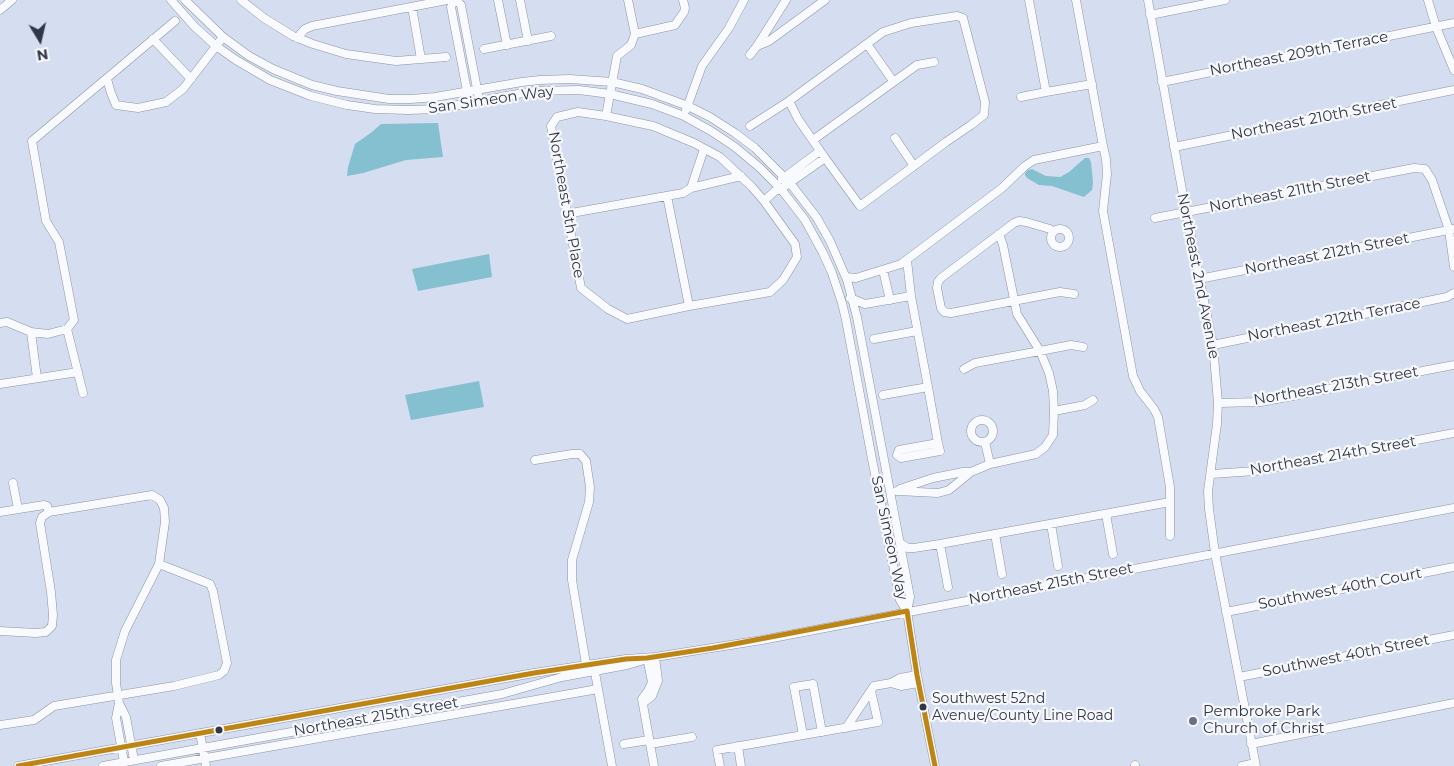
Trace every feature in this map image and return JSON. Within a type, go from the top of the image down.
[{"type":"street","points":[[0,10],[12,0]]},
{"type":"street","name":"San Simeon Way","points":[[171,0],[194,26],[216,46],[236,60],[270,80],[311,96],[347,105],[376,109],[408,110],[437,109],[534,91],[579,90],[610,94],[652,104],[684,116],[735,147],[759,167],[809,228],[841,292],[879,495],[901,601],[907,611]]},
{"type":"street","name":"San Simeon Way","points":[[185,0],[223,37],[249,56],[273,69],[312,84],[337,91],[390,99],[404,99],[434,97],[540,80],[570,79],[612,82],[642,89],[688,106],[735,133],[767,158],[788,180],[817,218],[830,241],[849,286],[894,492],[900,543],[910,598],[907,611]]},
{"type":"street","points":[[241,0],[264,18],[297,38],[346,54],[396,61],[446,57]]},
{"type":"street","points":[[297,38],[312,26],[447,0]]},
{"type":"street","points":[[469,103],[451,6],[455,0],[461,5],[479,101]]},
{"type":"street","points":[[498,0],[507,45]]},
{"type":"street","points":[[520,0],[528,41]]},
{"type":"street","points":[[606,116],[617,56],[631,45],[635,34],[628,0]]},
{"type":"street","points":[[635,34],[675,25],[684,12],[683,0]]},
{"type":"street","points":[[684,116],[702,66],[729,28],[744,0]]},
{"type":"street","points":[[750,55],[786,0]]},
{"type":"street","points":[[757,46],[769,41],[825,0]]},
{"type":"street","points":[[1029,0],[1046,92]]},
{"type":"street","points":[[1076,0],[1106,159],[1107,174],[1103,211],[1133,376],[1140,391],[1158,417],[1170,487],[1170,536]]},
{"type":"street","name":"Northeast 2nd Avenue","points":[[1148,0],[1186,212],[1213,345],[1218,403],[1212,474],[1208,491],[1209,509],[1215,553],[1256,765]]},
{"type":"street","points":[[1150,15],[1226,0]]},
{"type":"street","points":[[1428,0],[1436,27],[1454,70]]},
{"type":"street","points":[[412,7],[422,59]]},
{"type":"street","points":[[750,126],[789,101],[883,32],[911,23],[957,16],[964,18],[986,102],[984,115],[860,206],[822,155],[798,119],[789,101]]},
{"type":"street","points":[[0,323],[7,322],[31,332],[48,334],[67,329],[74,320],[59,242],[46,220],[32,141],[175,21]]},
{"type":"street","name":"Northeast 209th Terrace","points":[[1162,82],[1454,23]]},
{"type":"street","points":[[484,49],[551,36]]},
{"type":"street","points":[[107,79],[110,93],[116,105],[138,108],[166,102],[184,89],[192,80],[223,37]]},
{"type":"street","points":[[153,39],[192,80]]},
{"type":"street","points":[[867,44],[894,81]]},
{"type":"street","points":[[813,140],[917,65],[934,62]]},
{"type":"street","points":[[1020,97],[1092,84]]},
{"type":"street","name":"Northeast 210th Street","points":[[1174,147],[1454,90]]},
{"type":"street","name":"Northeast 5th Place","points":[[578,112],[606,116],[653,126],[704,149],[720,157],[752,186],[795,244],[797,257],[783,280],[770,292],[627,319],[608,309],[581,288],[550,126],[557,117],[578,112]]},
{"type":"street","points":[[895,138],[914,166]]},
{"type":"street","points":[[846,277],[856,278],[883,272],[901,264],[907,264],[946,229],[1002,188],[1034,160],[1103,146]]},
{"type":"street","points":[[691,188],[704,149]]},
{"type":"street","points":[[764,201],[788,180],[822,155]]},
{"type":"street","name":"Northeast 211th Street","points":[[1155,218],[1414,168],[1425,169],[1432,180],[1451,230]]},
{"type":"street","points":[[566,214],[683,193],[691,188],[740,176]]},
{"type":"street","points":[[667,196],[689,306]]},
{"type":"street","points":[[1053,232],[1050,228],[1019,222],[1014,223],[941,278],[937,288],[941,308],[944,312],[951,313],[1060,292],[1074,294]]},
{"type":"street","points":[[1451,230],[1454,267]]},
{"type":"street","name":"Northeast 212th Street","points":[[1200,279],[1451,230]]},
{"type":"street","points":[[879,495],[894,492],[938,493],[950,490],[970,472],[990,464],[1036,454],[1045,447],[1053,435],[1053,391],[1049,373],[1040,351],[1017,314],[999,234]]},
{"type":"street","points":[[907,264],[911,296],[940,451],[900,458],[897,455],[899,450],[938,443]]},
{"type":"street","points":[[883,272],[890,300]]},
{"type":"street","points":[[856,278],[841,292],[865,304],[911,296]]},
{"type":"street","name":"Northeast 212th Terrace","points":[[1213,345],[1447,298],[1454,294]]},
{"type":"street","points":[[856,313],[865,304]]},
{"type":"street","points":[[67,329],[83,393]]},
{"type":"street","points":[[874,339],[918,331]]},
{"type":"street","points":[[31,332],[37,378]]},
{"type":"street","points":[[964,369],[975,363],[1071,345],[1083,347]]},
{"type":"street","name":"Northeast 213th Street","points":[[1218,403],[1261,402],[1454,364]]},
{"type":"street","points":[[0,384],[78,372]]},
{"type":"street","points":[[883,395],[928,388]]},
{"type":"street","points":[[1054,411],[1085,405],[1094,400]]},
{"type":"street","name":"Northeast 214th Street","points":[[1212,474],[1255,472],[1454,433]]},
{"type":"street","points":[[985,442],[990,464]]},
{"type":"street","points":[[535,460],[580,454],[586,461],[590,487],[589,502],[572,560],[572,580],[591,668],[598,689],[612,766]]},
{"type":"street","points":[[894,492],[933,478],[970,472]]},
{"type":"street","points":[[13,483],[18,509]]},
{"type":"street","points":[[0,631],[36,633],[46,632],[52,626],[53,615],[40,523],[42,517],[49,512],[152,495],[160,500],[164,508],[165,522],[159,564],[125,631],[116,660],[118,699],[116,718],[124,762]]},
{"type":"street","points":[[900,543],[911,548],[940,544],[1170,502]]},
{"type":"street","points":[[0,512],[44,505],[48,506],[49,512]]},
{"type":"street","name":"Northeast 215th Street","points":[[103,766],[502,694],[626,659],[651,658],[762,640],[1454,508]]},
{"type":"street","points":[[1106,514],[1113,554]]},
{"type":"street","points":[[1051,524],[1058,566]]},
{"type":"street","points":[[995,534],[1002,574]]},
{"type":"street","points":[[940,544],[948,587]]},
{"type":"street","points":[[0,725],[34,720],[54,706],[118,699],[219,675],[224,670],[227,664],[210,584],[159,564]]},
{"type":"street","name":"Southwest 40th Court","points":[[1226,612],[1454,567]]},
{"type":"street","points":[[907,611],[935,766]]},
{"type":"street","name":"Southwest 40th Street","points":[[1238,677],[1454,635]]},
{"type":"street","points":[[651,658],[658,681],[652,696],[643,703],[654,766]]},
{"type":"street","name":"Northeast 215th Street","points":[[18,766],[534,673],[591,668]]},
{"type":"street","points":[[846,728],[874,686],[891,683],[901,686],[918,679]]},
{"type":"street","points":[[803,735],[794,687],[813,684],[822,732]]},
{"type":"street","points":[[161,766],[205,762],[430,718],[598,689]]},
{"type":"street","points":[[720,766],[717,750],[878,722],[871,691]]},
{"type":"street","points":[[118,699],[125,713],[134,760]]},
{"type":"street","points":[[1251,744],[1454,703]]},
{"type":"street","points":[[428,708],[430,718]]},
{"type":"street","points":[[117,726],[127,724]]},
{"type":"street","points":[[200,733],[205,762]]},
{"type":"street","points":[[624,744],[692,737]]},
{"type":"street","points":[[738,746],[741,766]]},
{"type":"street","points":[[1242,766],[1256,765]]},
{"type":"water","points":[[438,123],[443,157],[406,160],[347,176],[355,144],[381,124]]},
{"type":"water","points":[[1085,158],[1089,158],[1091,162],[1093,182],[1092,190],[1084,197],[1052,186],[1039,185],[1025,175],[1028,170],[1032,169],[1046,176],[1060,177]]},
{"type":"water","points":[[489,254],[492,277],[418,291],[412,269]]},
{"type":"water","points":[[479,381],[484,407],[411,420],[405,395]]},
{"type":"transit line","points":[[18,766],[534,673],[713,648],[907,611],[917,675],[935,766]]},
{"type":"place","name":"Southwest 52nd Avenue/County Line Road","points":[[923,707]]},
{"type":"place","name":"Pembroke Park Church of Christ","points":[[1193,721]]}]
